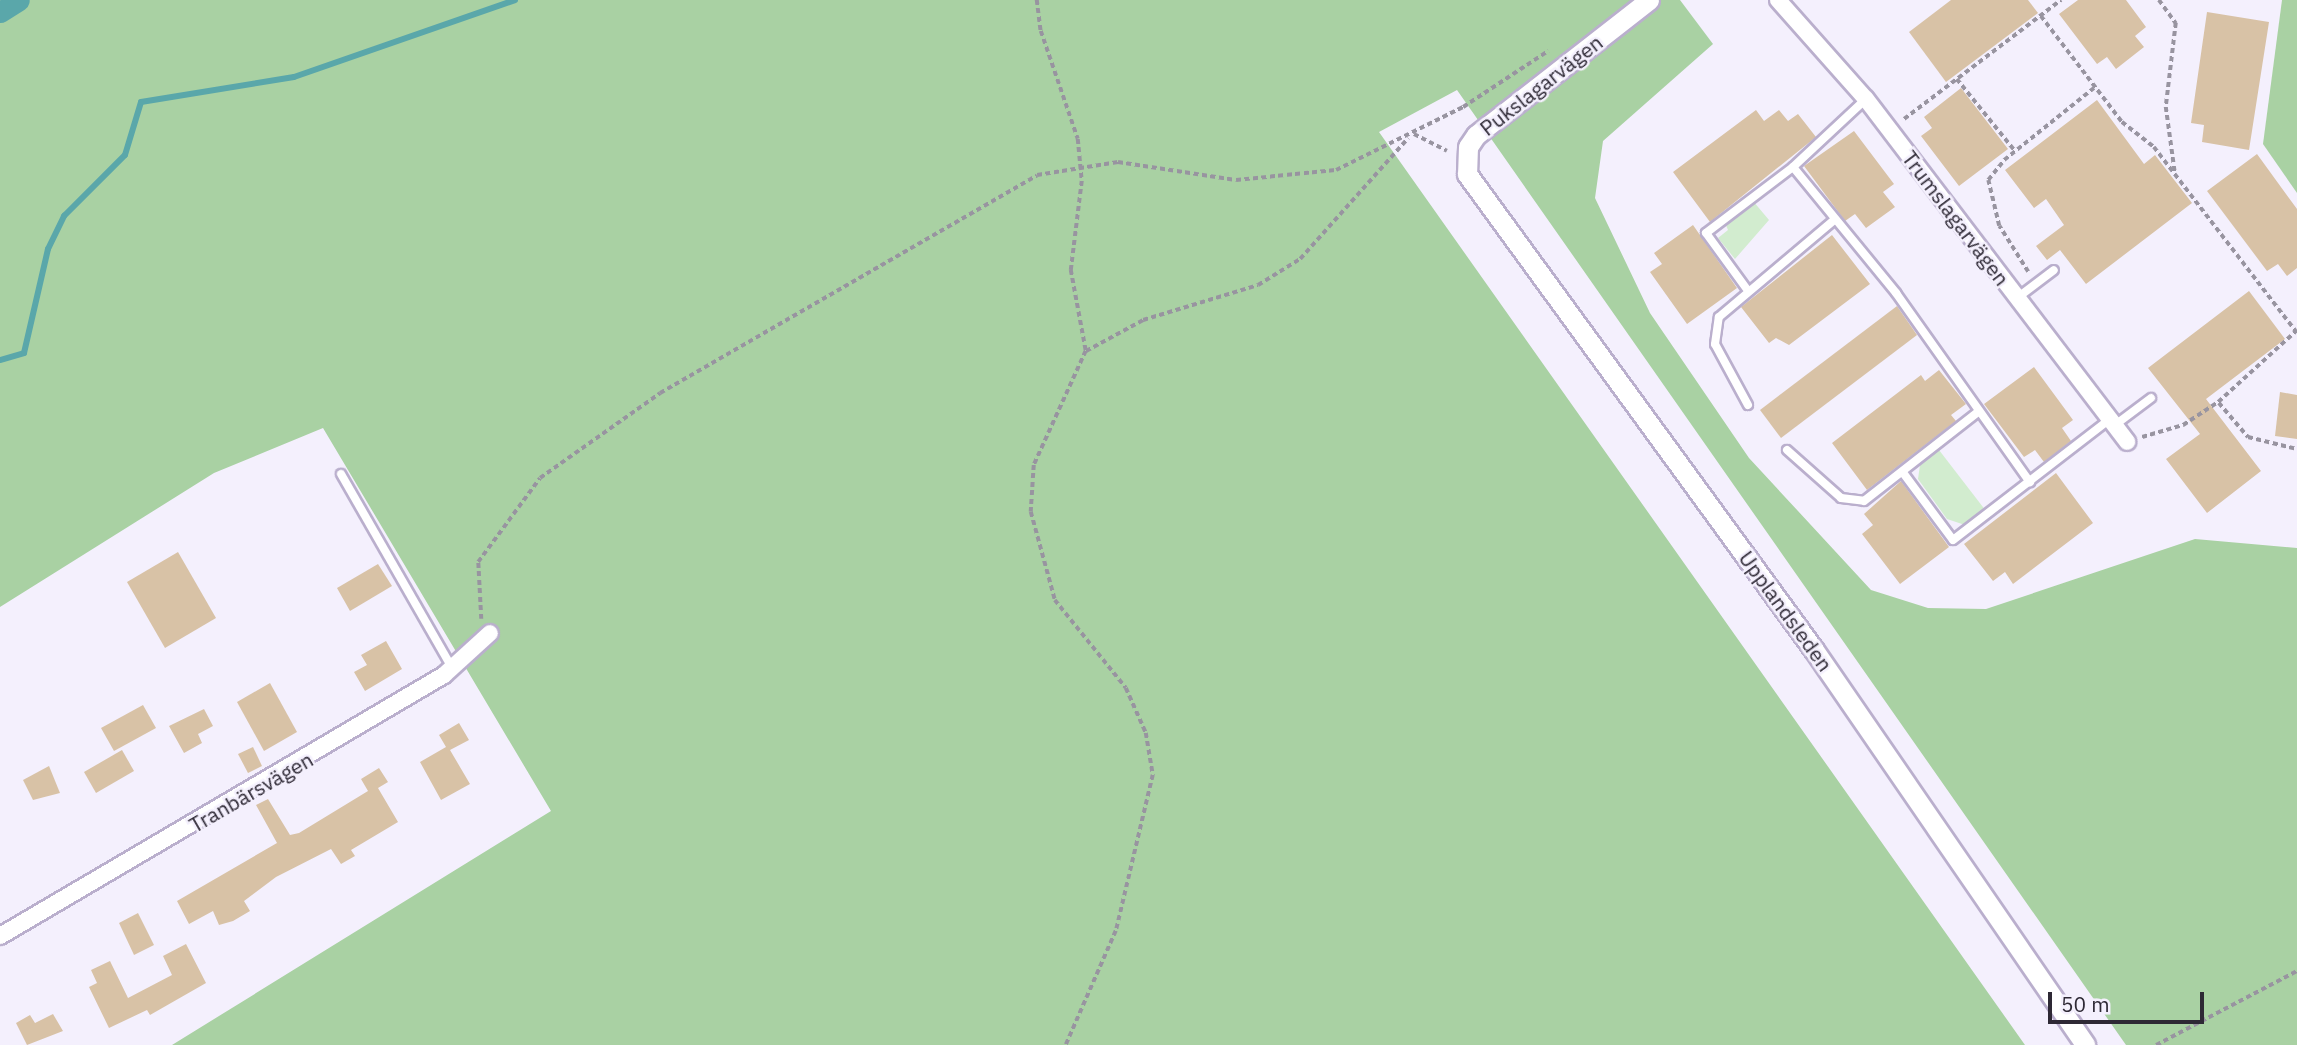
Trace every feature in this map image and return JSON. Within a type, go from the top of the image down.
[{"type":"street","name":"Pukslagarvägen","points":[[1465,160],[1487,126],[1649,0]]},
{"type":"street","name":"Trumslagarvägen","points":[[1778,0],[1866,99],[2127,442]]},
{"type":"street","name":"Upplandsleden","points":[[1465,160],[1474,186],[1814,650],[2085,1045]]},
{"type":"street","name":"Tranbärsvägen","points":[[0,936],[285,774],[452,668],[490,633]]},
{"type":"lane","points":[[1746,288],[1706,233],[1793,167],[1866,99]]},
{"type":"lane","points":[[1793,167],[1832,222],[1896,293],[2030,482]]},
{"type":"lane","points":[[1748,405],[1714,334],[1724,308],[1832,222]]},
{"type":"lane","points":[[2017,298],[2054,270]]},
{"type":"lane","points":[[1904,474],[1953,540],[2113,422],[2151,398]]},
{"type":"lane","points":[[1787,450],[1819,482],[1854,503],[1904,474],[1978,412]]},
{"type":"lane","points":[[341,474],[452,668]]},
{"type":"path","points":[[1037,0],[1041,32],[1079,139],[1081,168],[1071,270],[1086,351],[1034,465],[1031,512],[1055,600],[1126,688],[1146,733],[1153,775],[1116,931],[1066,1045]]},
{"type":"path","points":[[1890,130],[2061,0]]},
{"type":"path","points":[[2159,0],[2176,23],[2166,107],[2175,173]]},
{"type":"path","points":[[2041,16],[2094,88],[2175,173],[2297,332],[2218,402],[2183,425],[2127,442]]},
{"type":"path","points":[[490,633],[479,616],[478,562],[540,478],[660,393],[1037,175],[1118,162],[1236,180],[1336,170],[1413,133],[1552,48]]},
{"type":"path","points":[[1957,79],[2015,151]]},
{"type":"path","points":[[2037,284],[1999,226],[1989,197],[1988,180],[2015,151],[2094,88]]},
{"type":"path","points":[[1413,133],[1465,160]]},
{"type":"path","points":[[1086,351],[1143,320],[1258,285],[1300,259],[1413,133]]},
{"type":"path","points":[[2218,402],[2248,437],[2297,449]]},
{"type":"path","points":[[2155,1045],[2297,971]]},
{"type":"green space","points":[[0,0],[1680,0],[1713,44],[1603,141],[1595,198],[1650,313],[1749,458],[1871,590],[1928,608],[1986,609],[2195,539],[2297,548],[2297,1045],[2126,1045],[1457,90],[1379,132],[2025,1045],[172,1045],[551,811],[323,428],[214,473],[0,607]]},
{"type":"green space","points":[[2282,0],[2297,0],[2297,193],[2263,144]]},
{"type":"green space","points":[[1753,201],[1769,220],[1735,259],[1718,238],[1728,230],[1725,223]]},
{"type":"green space","points":[[1939,450],[1986,511],[1965,525],[1947,519],[1918,479],[1920,465]]},
{"type":"building","points":[[1951,0],[2028,0],[2038,13],[1946,82],[1909,32]]},
{"type":"building","points":[[2078,0],[2126,0],[2146,27],[2135,36],[2144,47],[2116,69],[2107,57],[2097,64],[2059,14]]},
{"type":"building","points":[[2207,12],[2269,22],[2249,150],[2202,142],[2204,125],[2191,123]]},
{"type":"building","points":[[1961,88],[2008,149],[1959,186],[1921,136],[1932,128],[1924,117]]},
{"type":"building","points":[[2097,100],[2144,164],[2155,155],[2192,203],[2086,284],[2060,250],[2047,260],[2036,246],[2064,225],[2046,199],[2034,208],[2005,170]]},
{"type":"building","points":[[1756,110],[1764,121],[1779,110],[1788,121],[1798,114],[1816,137],[1710,222],[1673,172]]},
{"type":"building","points":[[1854,131],[1894,184],[1883,192],[1895,207],[1866,228],[1855,214],[1845,221],[1804,166]]},
{"type":"building","points":[[2257,154],[2297,209],[2297,268],[2287,276],[2278,264],[2267,271],[2207,191]]},
{"type":"building","points":[[1693,225],[1737,288],[1687,324],[1650,272],[1662,264],[1654,253]]},
{"type":"building","points":[[1832,235],[1870,284],[1789,345],[1776,338],[1769,343],[1741,307]]},
{"type":"building","points":[[2249,291],[2285,339],[2206,399],[2261,471],[2207,513],[2166,459],[2200,434],[2148,368]]},
{"type":"building","points":[[1897,306],[1917,335],[1781,438],[1760,410]]},
{"type":"building","points":[[2034,367],[2073,420],[2062,428],[2071,441],[2044,462],[2035,450],[2024,457],[1984,404]]},
{"type":"building","points":[[1939,370],[1966,404],[1951,415],[1956,421],[1867,490],[1832,443],[1921,375],[1925,381]]},
{"type":"building","points":[[2280,392],[2297,395],[2297,439],[2275,436]]},
{"type":"building","points":[[2056,473],[2093,523],[2013,584],[2005,572],[1993,581],[1964,544]]},
{"type":"building","points":[[1901,481],[1949,547],[1900,584],[1862,534],[1873,525],[1864,514]]},
{"type":"building","points":[[178,552],[216,618],[165,648],[127,582]]},
{"type":"building","points":[[378,564],[392,586],[350,611],[337,588]]},
{"type":"building","points":[[386,641],[402,669],[365,691],[354,672],[367,665],[361,655]]},
{"type":"building","points":[[270,683],[297,732],[264,751],[237,702]]},
{"type":"building","points":[[143,705],[156,728],[114,751],[101,728]]},
{"type":"building","points":[[204,709],[213,726],[198,734],[202,743],[184,753],[169,726]]},
{"type":"building","points":[[459,723],[469,740],[450,750],[470,784],[441,800],[420,762],[446,747],[439,735]]},
{"type":"building","points":[[253,747],[262,766],[248,773],[238,754]]},
{"type":"building","points":[[122,750],[134,771],[96,793],[84,772]]},
{"type":"building","points":[[49,766],[60,793],[33,800],[23,780]]},
{"type":"building","points":[[379,768],[388,782],[378,788],[398,822],[351,850],[355,856],[341,864],[331,849],[276,877],[244,901],[250,911],[233,921],[219,925],[213,911],[189,924],[177,901],[277,843],[256,805],[268,799],[290,835],[299,833],[368,791],[361,779]]},
{"type":"building","points":[[138,913],[154,945],[134,955],[119,923]]},
{"type":"building","points":[[186,944],[206,983],[150,1015],[147,1010],[109,1028],[89,987],[97,983],[91,970],[110,961],[128,998],[172,975],[163,956]]},
{"type":"building","points":[[53,1014],[63,1031],[27,1045],[16,1023],[30,1015],[35,1023]]},
{"type":"waterway","points":[[0,12],[19,0]]},
{"type":"waterway","points":[[0,360],[24,353],[48,249],[64,216],[125,155],[141,102],[294,77],[515,0]]}]
